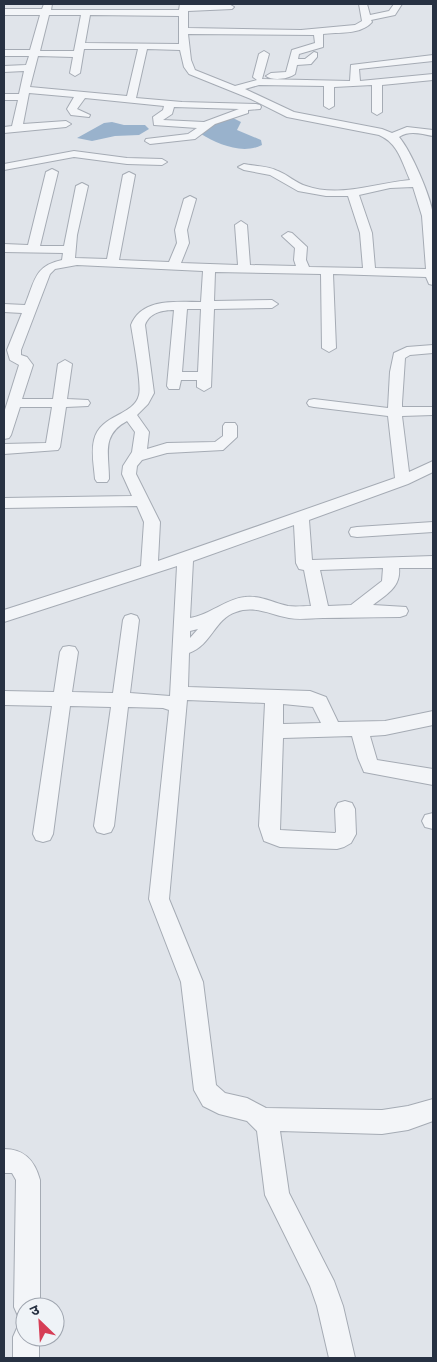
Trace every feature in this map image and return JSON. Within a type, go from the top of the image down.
[{"type":"street","points":[[6,4],[4,11],[46,8],[89,10],[229,8]]},
{"type":"street","points":[[184,31],[288,29],[322,31],[360,27],[367,22],[363,4]]},
{"type":"street","points":[[366,18],[392,13],[398,4]]},
{"type":"street","points":[[17,128],[23,93],[46,8]]},
{"type":"street","points":[[4,248],[33,249],[112,263],[209,268],[369,272],[433,277],[432,238],[428,216],[417,183],[401,146],[393,137],[382,132],[302,118],[267,104],[239,87],[192,72],[186,64],[184,8]]},
{"type":"street","points":[[75,73],[89,10]]},
{"type":"street","points":[[239,87],[251,78],[290,74],[295,52],[320,45],[321,22],[337,20]]},
{"type":"street","points":[[4,53],[34,53],[142,46],[185,47]]},
{"type":"street","points":[[131,99],[142,46]]},
{"type":"street","points":[[258,77],[264,54]]},
{"type":"street","points":[[293,62],[308,62],[314,55]]},
{"type":"street","points":[[354,84],[353,69],[358,66],[433,58]]},
{"type":"street","points":[[4,69],[30,68]]},
{"type":"street","points":[[239,87],[259,82],[354,84],[433,77]]},
{"type":"street","points":[[378,82],[378,112]]},
{"type":"street","points":[[329,84],[329,106]]},
{"type":"street","points":[[4,97],[23,93],[83,94],[170,104],[256,106]]},
{"type":"street","points":[[83,94],[76,100],[72,109],[85,115]]},
{"type":"street","points":[[170,104],[168,112],[158,117],[158,123],[204,125],[256,106],[267,104]]},
{"type":"street","points":[[4,130],[66,124]]},
{"type":"street","points":[[150,141],[191,137],[204,125]]},
{"type":"street","points":[[393,137],[399,130],[407,128],[433,133]]},
{"type":"street","points":[[4,166],[74,154],[127,161],[162,162]]},
{"type":"street","points":[[244,167],[273,172],[296,186],[310,191],[339,194],[417,183]]},
{"type":"street","points":[[33,249],[52,172]]},
{"type":"street","points":[[112,263],[129,175]]},
{"type":"street","points":[[4,435],[26,366],[25,362],[15,356],[10,343],[30,308],[46,269],[68,256],[82,186]]},
{"type":"street","points":[[354,193],[366,234],[369,272]]},
{"type":"street","points":[[173,266],[183,243],[181,230],[190,199]]},
{"type":"street","points":[[241,225],[244,269]]},
{"type":"street","points":[[288,236],[301,247],[300,260],[304,271]]},
{"type":"street","points":[[181,306],[174,381],[205,381],[211,296],[209,268]]},
{"type":"street","points":[[327,271],[329,348]]},
{"type":"street","points":[[102,479],[101,446],[103,434],[111,424],[130,414],[142,403],[146,393],[139,320],[152,310],[181,306],[211,296],[273,298],[246,292]]},
{"type":"street","points":[[4,308],[30,308]]},
{"type":"street","points":[[403,481],[395,436],[394,412],[399,356],[407,351],[433,349]]},
{"type":"street","points":[[50,464],[61,402],[65,364]]},
{"type":"street","points":[[14,403],[83,403]]},
{"type":"street","points":[[314,404],[394,412],[433,411]]},
{"type":"street","points":[[130,414],[142,432],[137,456],[130,466],[129,474],[140,501],[152,522],[149,570]]},
{"type":"street","points":[[137,456],[167,448],[218,447],[224,444],[230,437],[230,426]]},
{"type":"street","points":[[4,449],[53,447]]},
{"type":"street","points":[[4,616],[185,558],[403,481],[433,467]]},
{"type":"street","points":[[4,503],[140,501]]},
{"type":"street","points":[[301,517],[304,563],[306,565],[313,566],[321,563],[433,562]]},
{"type":"street","points":[[357,532],[433,528]]},
{"type":"street","points":[[185,558],[178,699],[160,904],[192,982],[204,1090],[216,1102],[250,1110],[264,1119],[382,1122],[408,1118],[433,1110]]},
{"type":"street","points":[[355,612],[389,584],[392,577],[391,562]]},
{"type":"street","points":[[313,566],[321,612]]},
{"type":"street","points":[[182,626],[199,624],[212,619],[228,608],[245,603],[260,604],[281,611],[400,611]]},
{"type":"street","points":[[181,649],[192,645],[202,638],[212,619]]},
{"type":"street","points":[[104,826],[131,620]]},
{"type":"street","points":[[43,834],[69,652]]},
{"type":"street","points":[[274,696],[274,731],[268,826],[271,835],[280,839],[337,841],[346,834],[345,809]]},
{"type":"street","points":[[4,698],[61,701],[169,702],[178,699],[274,696],[316,699],[322,706],[332,730]]},
{"type":"street","points":[[274,731],[392,727],[433,718]]},
{"type":"street","points":[[360,728],[367,758],[371,766],[376,769],[433,777]]},
{"type":"street","points":[[264,1119],[268,1128],[277,1195],[321,1281],[330,1306],[342,1358]]},
{"type":"street","points":[[4,1161],[11,1160],[20,1163],[26,1170],[28,1180],[27,1297]]},
{"type":"water","points":[[233,118],[241,122],[237,130],[261,140],[262,145],[254,148],[238,149],[222,145],[201,134],[221,119]]},
{"type":"water","points":[[112,122],[124,125],[145,125],[149,129],[139,135],[115,136],[92,141],[77,138],[104,123]]}]
